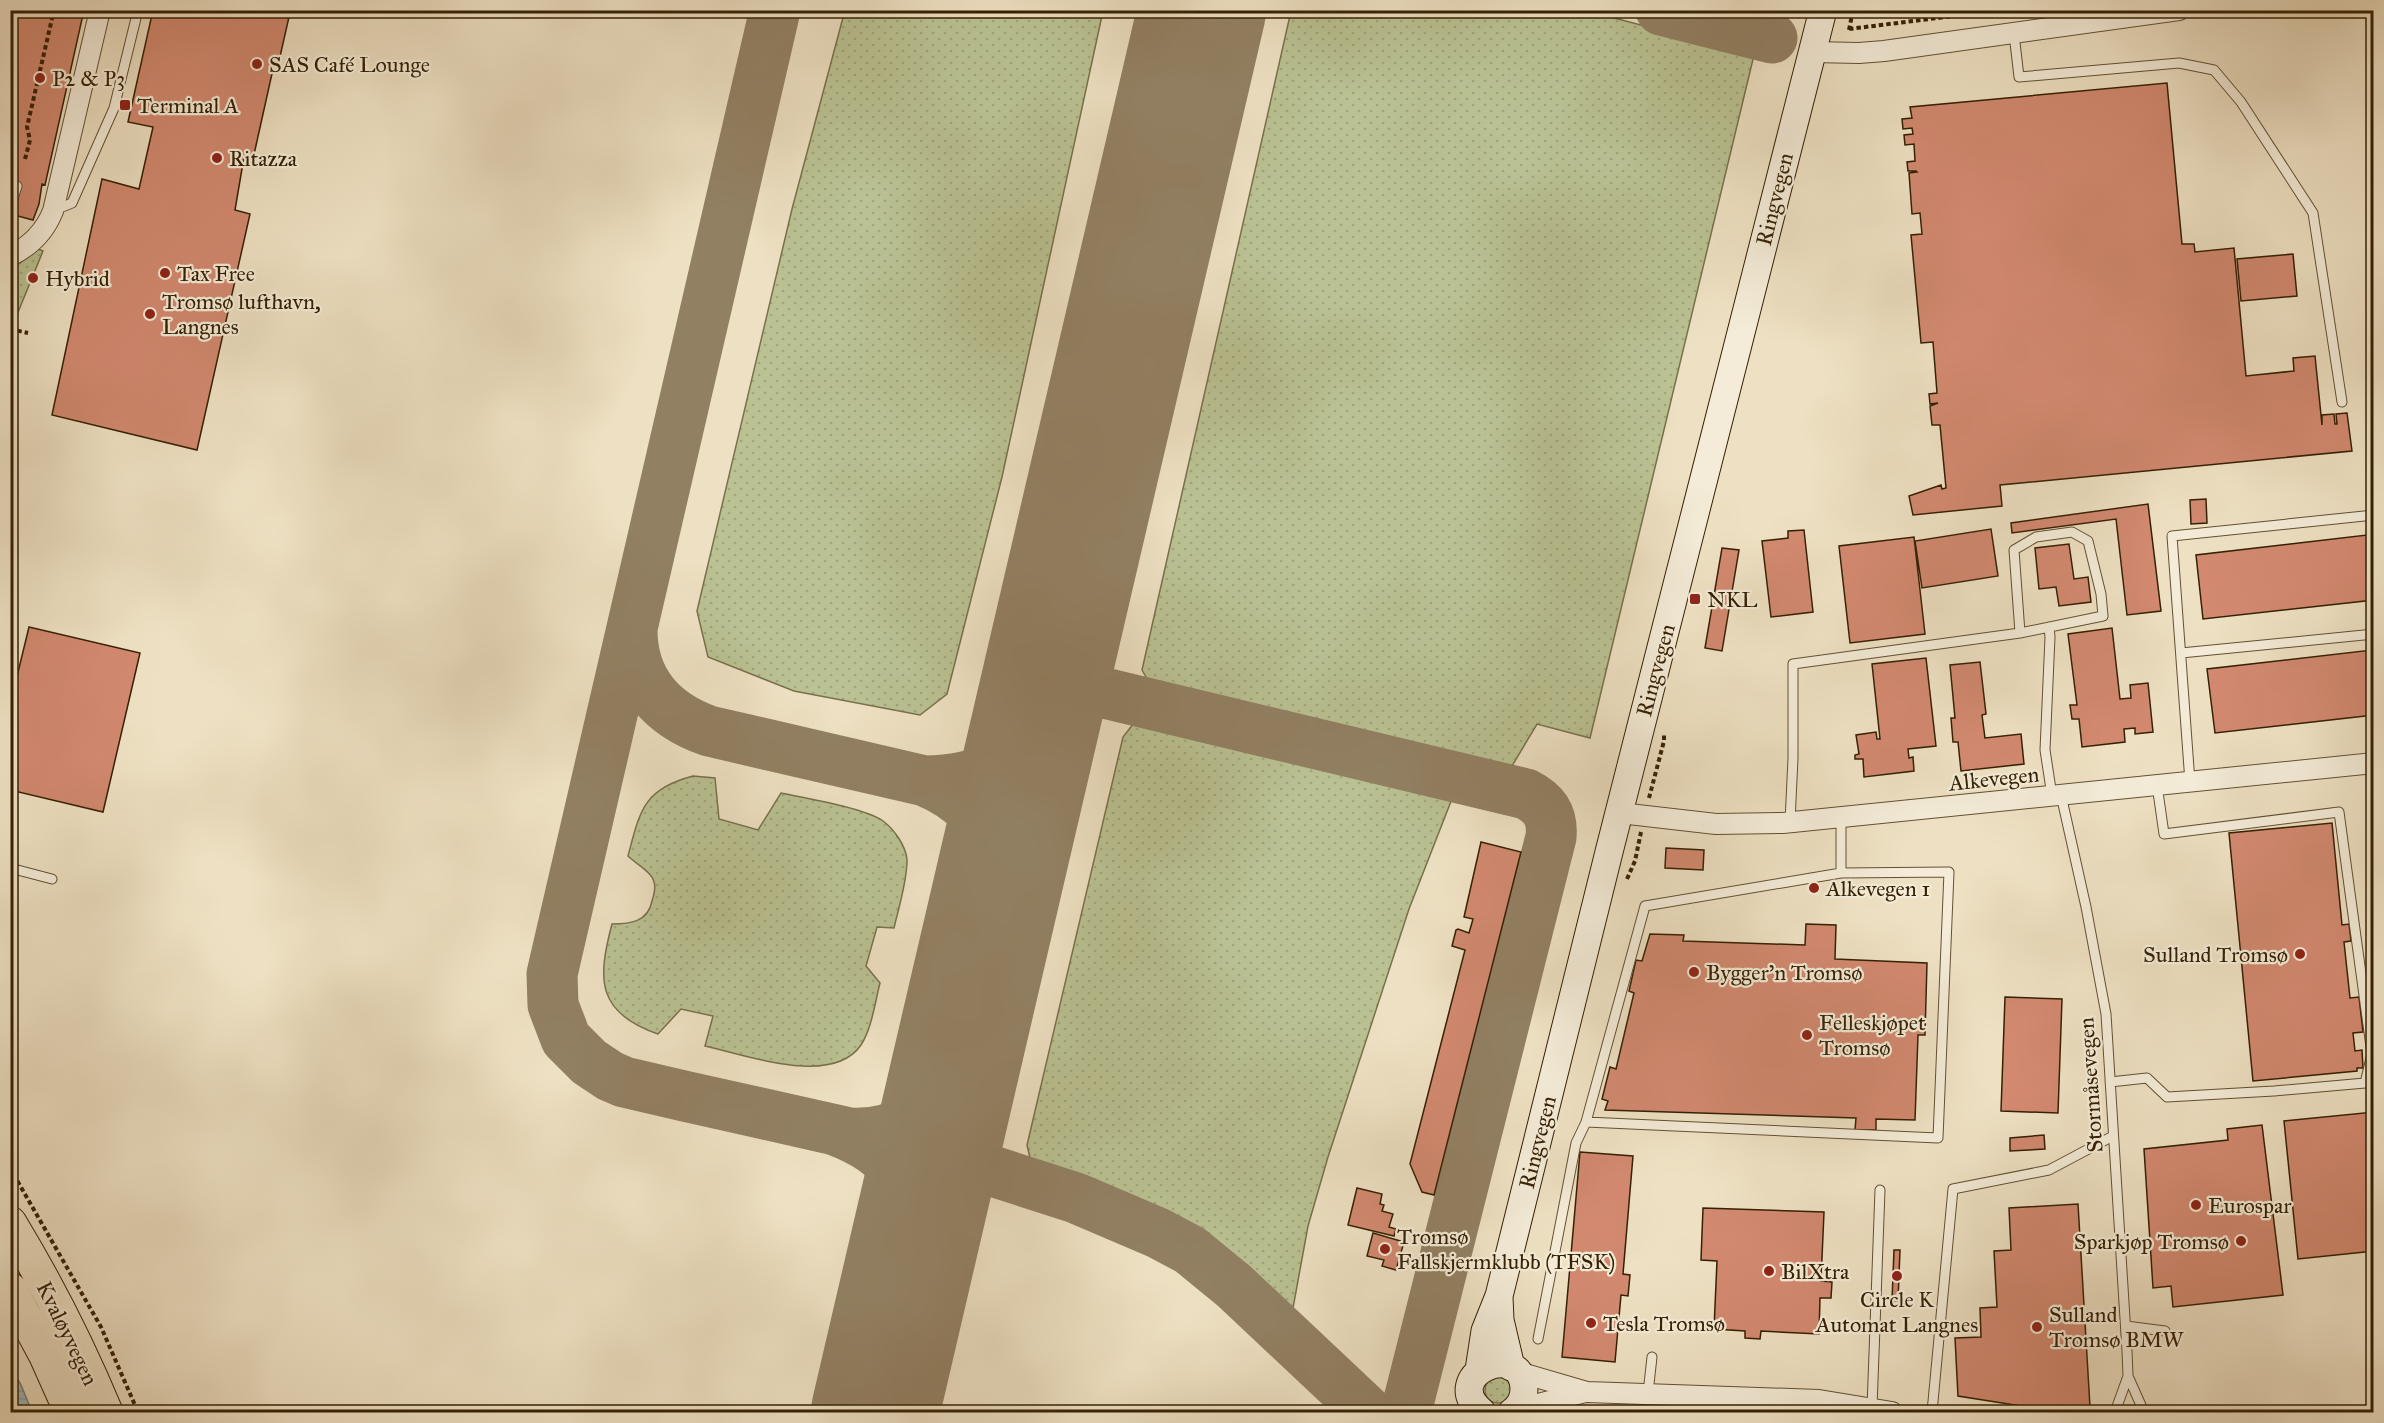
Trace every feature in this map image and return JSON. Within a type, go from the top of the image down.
[{"type":"highway","name":"Kvaløyvegen","points":[[10,1222],[52,1295],[86,1364],[106,1413]]},
{"type":"highway","name":"Kvaløyvegen","points":[[10,1289],[46,1356],[71,1413]]},
{"type":"street","points":[[10,256],[21,251],[44,231],[53,211],[100,10]]},
{"type":"street","name":"Ringvegen","points":[[1474,1409],[1471,1384],[1479,1370],[1485,1331],[1499,1296],[1823,10]]},
{"type":"street","points":[[1813,52],[1875,52],[2179,10]]},
{"type":"street","name":"Alkevegen","points":[[1620,813],[1716,824],[1790,822],[2373,763]]},
{"type":"street","name":"Ringvegen","points":[[1499,1296],[1500,1320],[1513,1369],[1522,1379],[1524,1390],[1521,1402],[1513,1412]]},
{"type":"street","points":[[1479,1370],[1494,1364],[1587,1392]]},
{"type":"street","points":[[1513,1412],[1587,1392],[1819,1400],[1879,1411]]},
{"type":"lane","points":[[53,211],[72,203],[114,108],[138,10]]},
{"type":"lane","points":[[2014,34],[2019,77],[2179,63],[2214,70],[2241,102],[2313,213],[2325,279],[2342,402]]},
{"type":"lane","points":[[10,209],[16,186]]},
{"type":"lane","points":[[2190,782],[2172,536],[2373,514]]},
{"type":"lane","points":[[1790,822],[1793,758],[1792,664],[2020,633],[2103,616],[2101,594],[2088,541],[2072,532],[2036,537],[2014,550],[2020,633]]},
{"type":"lane","name":"Stormåsevegen","points":[[2049,627],[2045,750],[2101,981],[2108,1036],[2128,1376]]},
{"type":"lane","points":[[2181,653],[2373,634]]},
{"type":"lane","points":[[2110,1082],[2147,1078],[2167,1097],[2274,1092],[2365,1083],[2372,1054],[2338,812],[2163,834],[2157,785]]},
{"type":"lane","points":[[1841,817],[1841,873]]},
{"type":"lane","points":[[10,868],[52,879]]},
{"type":"lane","points":[[1538,1339],[1576,1143],[1586,1122],[1646,906],[1841,873],[1948,872],[1938,1138],[1586,1122]]},
{"type":"lane","points":[[1932,1413],[1953,1188],[2049,1170],[2113,1136]]},
{"type":"lane","points":[[1879,1411],[1880,1190]]},
{"type":"lane","points":[[2126,1326],[2165,1331]]},
{"type":"lane","points":[[1648,1393],[1652,1357]]},
{"type":"lane","points":[[2115,1413],[2128,1376]]},
{"type":"lane","points":[[2128,1376],[2144,1413]]},
{"type":"path","points":[[25,159],[30,140],[27,127],[54,10]]},
{"type":"path","points":[[1849,29],[2002,10]]},
{"type":"path","points":[[10,329],[28,333]]},
{"type":"green space","points":[[845,10],[1103,11],[1002,477],[947,694],[920,715],[794,691],[708,657],[697,611],[792,209]]},
{"type":"green space","points":[[1291,11],[1588,11],[1754,55],[1590,738],[1537,724],[1509,771],[1151,686],[1142,670]]},
{"type":"green space","points":[[38,249],[43,251],[14,322],[11,322],[11,270]]},
{"type":"green space","points":[[1153,719],[1455,791],[1409,909],[1328,1157],[1308,1226],[1291,1319],[1234,1265],[1198,1236],[1143,1206],[1041,1169],[1030,1158],[1027,1145],[1123,737],[1134,723]]},
{"type":"green space","points":[[693,776],[715,778],[719,819],[758,830],[781,793],[834,804],[874,816],[887,824],[902,844],[907,868],[894,928],[877,927],[866,966],[880,983],[873,1015],[861,1045],[848,1057],[830,1064],[810,1066],[765,1061],[705,1046],[713,1016],[681,1009],[658,1034],[638,1026],[623,1016],[613,1005],[606,992],[604,978],[604,962],[612,924],[632,922],[642,918],[650,908],[655,887],[653,878],[628,856],[636,826],[646,804],[654,795],[676,781]]},
{"type":"green space","points":[[1498,1377],[1507,1381],[1511,1390],[1507,1399],[1498,1403],[1489,1399],[1485,1390],[1489,1381]]},
{"type":"water","points":[[11,1367],[21,1385],[32,1412],[11,1412]]},
{"type":"building","name":"P2 & P3","points":[[10,10],[84,10],[45,185],[42,184],[39,204],[33,220],[10,214]]},
{"type":"building","name":"Tromsø lufthavn, Langnes","points":[[153,10],[287,10],[286,17],[289,17],[279,61],[275,60],[253,159],[244,157],[235,210],[250,214],[197,450],[52,415],[102,179],[139,189],[153,127],[128,122]]},
{"type":"building","points":[[2167,83],[2182,244],[2194,244],[2195,252],[2234,248],[2246,376],[2294,371],[2293,358],[2315,356],[2322,425],[2322,415],[2334,414],[2335,424],[2337,424],[2336,414],[2347,413],[2352,451],[2000,485],[2002,506],[1913,515],[1909,496],[1941,485],[1942,489],[1946,488],[1940,425],[1932,425],[1930,406],[1938,403],[1930,404],[1929,394],[1937,393],[1933,342],[1921,343],[1911,235],[1922,234],[1920,213],[1912,214],[1909,173],[1917,172],[1908,171],[1907,162],[1915,161],[1914,144],[1905,145],[1904,135],[1913,134],[1912,128],[1903,129],[1902,119],[1912,118],[1910,107]]},
{"type":"building","points":[[2293,254],[2297,296],[2241,301],[2237,259]]},
{"type":"building","points":[[2206,499],[2207,523],[2191,524],[2190,500]]},
{"type":"building","points":[[2148,504],[2161,611],[2127,615],[2116,519],[2012,533],[2011,523]]},
{"type":"building","points":[[1991,529],[1998,576],[1922,588],[1915,541]]},
{"type":"building","points":[[1804,530],[1813,612],[1771,617],[1762,541],[1788,538],[1788,531]]},
{"type":"building","points":[[2367,535],[2374,600],[2203,619],[2196,555]]},
{"type":"building","points":[[1914,537],[1925,634],[1850,643],[1839,546]]},
{"type":"building","points":[[2069,544],[2074,579],[2088,577],[2091,602],[2059,606],[2056,587],[2039,589],[2035,548]]},
{"type":"building","points":[[1722,548],[1739,550],[1722,651],[1705,648]]},
{"type":"building","points":[[29,627],[140,653],[103,812],[10,790],[10,705]]},
{"type":"building","points":[[2112,628],[2120,699],[2131,698],[2130,685],[2148,683],[2153,732],[2135,734],[2135,728],[2124,729],[2125,742],[2082,747],[2079,719],[2072,719],[2070,705],[2077,705],[2068,634]]},
{"type":"building","points":[[2372,650],[2374,715],[2215,733],[2207,669]]},
{"type":"building","points":[[1926,658],[1936,746],[1908,749],[1909,758],[1913,757],[1914,771],[1864,777],[1863,759],[1855,759],[1855,755],[1859,754],[1856,735],[1876,732],[1877,739],[1880,739],[1872,664]]},
{"type":"building","points":[[1980,662],[1986,714],[1982,715],[1985,738],[2021,734],[2024,764],[1961,771],[1958,742],[1953,742],[1951,718],[1955,718],[1950,665]]},
{"type":"building","points":[[2332,823],[2342,925],[2349,924],[2351,941],[2344,942],[2350,998],[2359,997],[2363,1032],[2353,1033],[2355,1051],[2362,1050],[2363,1068],[2357,1068],[2357,1071],[2253,1081],[2229,833]]},
{"type":"building","points":[[1481,842],[1521,852],[1434,1195],[1422,1192],[1410,1164],[1465,950],[1452,946],[1456,930],[1469,933],[1473,919],[1464,917]]},
{"type":"building","points":[[1666,848],[1704,850],[1703,870],[1665,868]]},
{"type":"building","points":[[1806,924],[1836,925],[1835,959],[1927,963],[1925,1035],[1918,1035],[1915,1120],[1876,1119],[1876,1130],[1855,1130],[1856,1118],[1605,1110],[1608,1101],[1602,1099],[1610,1067],[1616,1069],[1634,993],[1629,991],[1636,960],[1642,961],[1650,934],[1684,935],[1683,941],[1805,945]]},
{"type":"building","points":[[2005,997],[2062,999],[2058,1113],[2001,1111]]},
{"type":"building","points":[[2374,1112],[2374,1251],[2298,1259],[2284,1121]]},
{"type":"building","points":[[2262,1125],[2283,1295],[2173,1307],[2171,1286],[2153,1288],[2144,1149],[2228,1140],[2227,1129]]},
{"type":"building","points":[[2044,1135],[2045,1149],[2010,1151],[2010,1138]]},
{"type":"building","points":[[1580,1152],[1633,1156],[1623,1274],[1630,1275],[1628,1296],[1621,1295],[1615,1362],[1562,1357]]},
{"type":"building","points":[[1357,1188],[1382,1194],[1380,1204],[1384,1205],[1382,1211],[1393,1214],[1389,1227],[1396,1229],[1394,1236],[1348,1225]]},
{"type":"building","points":[[2078,1204],[2090,1407],[2083,1412],[2059,1412],[1958,1396],[1955,1338],[1981,1337],[1980,1308],[1997,1307],[1994,1251],[2011,1250],[2009,1208]]},
{"type":"building","points":[[1703,1208],[1824,1212],[1821,1281],[1832,1282],[1831,1298],[1820,1298],[1819,1334],[1761,1331],[1760,1339],[1745,1338],[1745,1331],[1714,1329],[1717,1261],[1701,1260]]},
{"type":"building","name":"Tromsø Fallskjermklubb (TFSK)","points":[[1373,1233],[1404,1242],[1396,1270],[1382,1266],[1384,1260],[1367,1256]]},
{"type":"building","points":[[1894,1250],[1900,1250],[1898,1301],[1892,1301]]},
{"type":"taxiway","points":[[775,10],[552,974],[553,1005],[566,1039],[589,1062],[610,1076],[624,1082],[849,1133],[885,1130],[913,1117],[936,1095],[956,1067]]},
{"type":"taxiway","points":[[1661,10],[1772,38]]},
{"type":"taxiway","points":[[1058,626],[1063,657],[1067,664],[1078,678],[1096,691],[1526,794],[1539,802],[1547,811],[1551,823],[1551,837],[1406,1412]]},
{"type":"taxiway","points":[[632,630],[633,649],[644,681],[664,706],[692,724],[709,731],[925,781],[950,794],[972,812],[987,835],[996,862],[996,891]]},
{"type":"taxiway","points":[[925,781],[965,777],[993,766],[1016,744],[1038,711]]},
{"type":"taxiway","points":[[948,1098],[951,1133],[959,1148],[971,1160],[989,1170],[1076,1198],[1158,1233],[1190,1250],[1234,1286],[1368,1412]]},
{"type":"taxiway","points":[[835,1130],[874,1150],[899,1175],[911,1209],[912,1253]]},
{"type":"runway","points":[[875,1412],[1202,10]]},
{"type":"place","name":"SAS Café Lounge","points":[[257,64]]},
{"type":"place","name":"P2 & P3","points":[[40,78]]},
{"type":"place","name":"Terminal A","points":[[125,105]]},
{"type":"place","name":"Ritazza","points":[[217,158]]},
{"type":"place","name":"Tax Free","points":[[165,273]]},
{"type":"place","name":"Hybrid","points":[[33,278]]},
{"type":"place","name":"Tromsø lufthavn, Langnes","points":[[150,314]]},
{"type":"place","name":"NKL","points":[[1695,599]]},
{"type":"place","name":"Alkevegen 1","points":[[1814,888]]},
{"type":"place","name":"Sulland Tromsø","points":[[2300,954]]},
{"type":"place","name":"Bygger'n Tromsø","points":[[1694,972]]},
{"type":"place","name":"Felleskjøpet Tromsø","points":[[1807,1035]]},
{"type":"place","name":"Eurospar","points":[[2196,1205]]},
{"type":"place","name":"Sparkjøp Tromsø","points":[[2241,1241]]},
{"type":"place","name":"Tromsø Fallskjermklubb (TFSK)","points":[[1385,1249]]},
{"type":"place","name":"BilXtra","points":[[1769,1271]]},
{"type":"place","name":"Circle K Automat Langnes","points":[[1897,1276]]},
{"type":"place","name":"Tesla Tromsø","points":[[1591,1323]]},
{"type":"place","name":"Sulland Tromsø BMW","points":[[2037,1327]]}]
